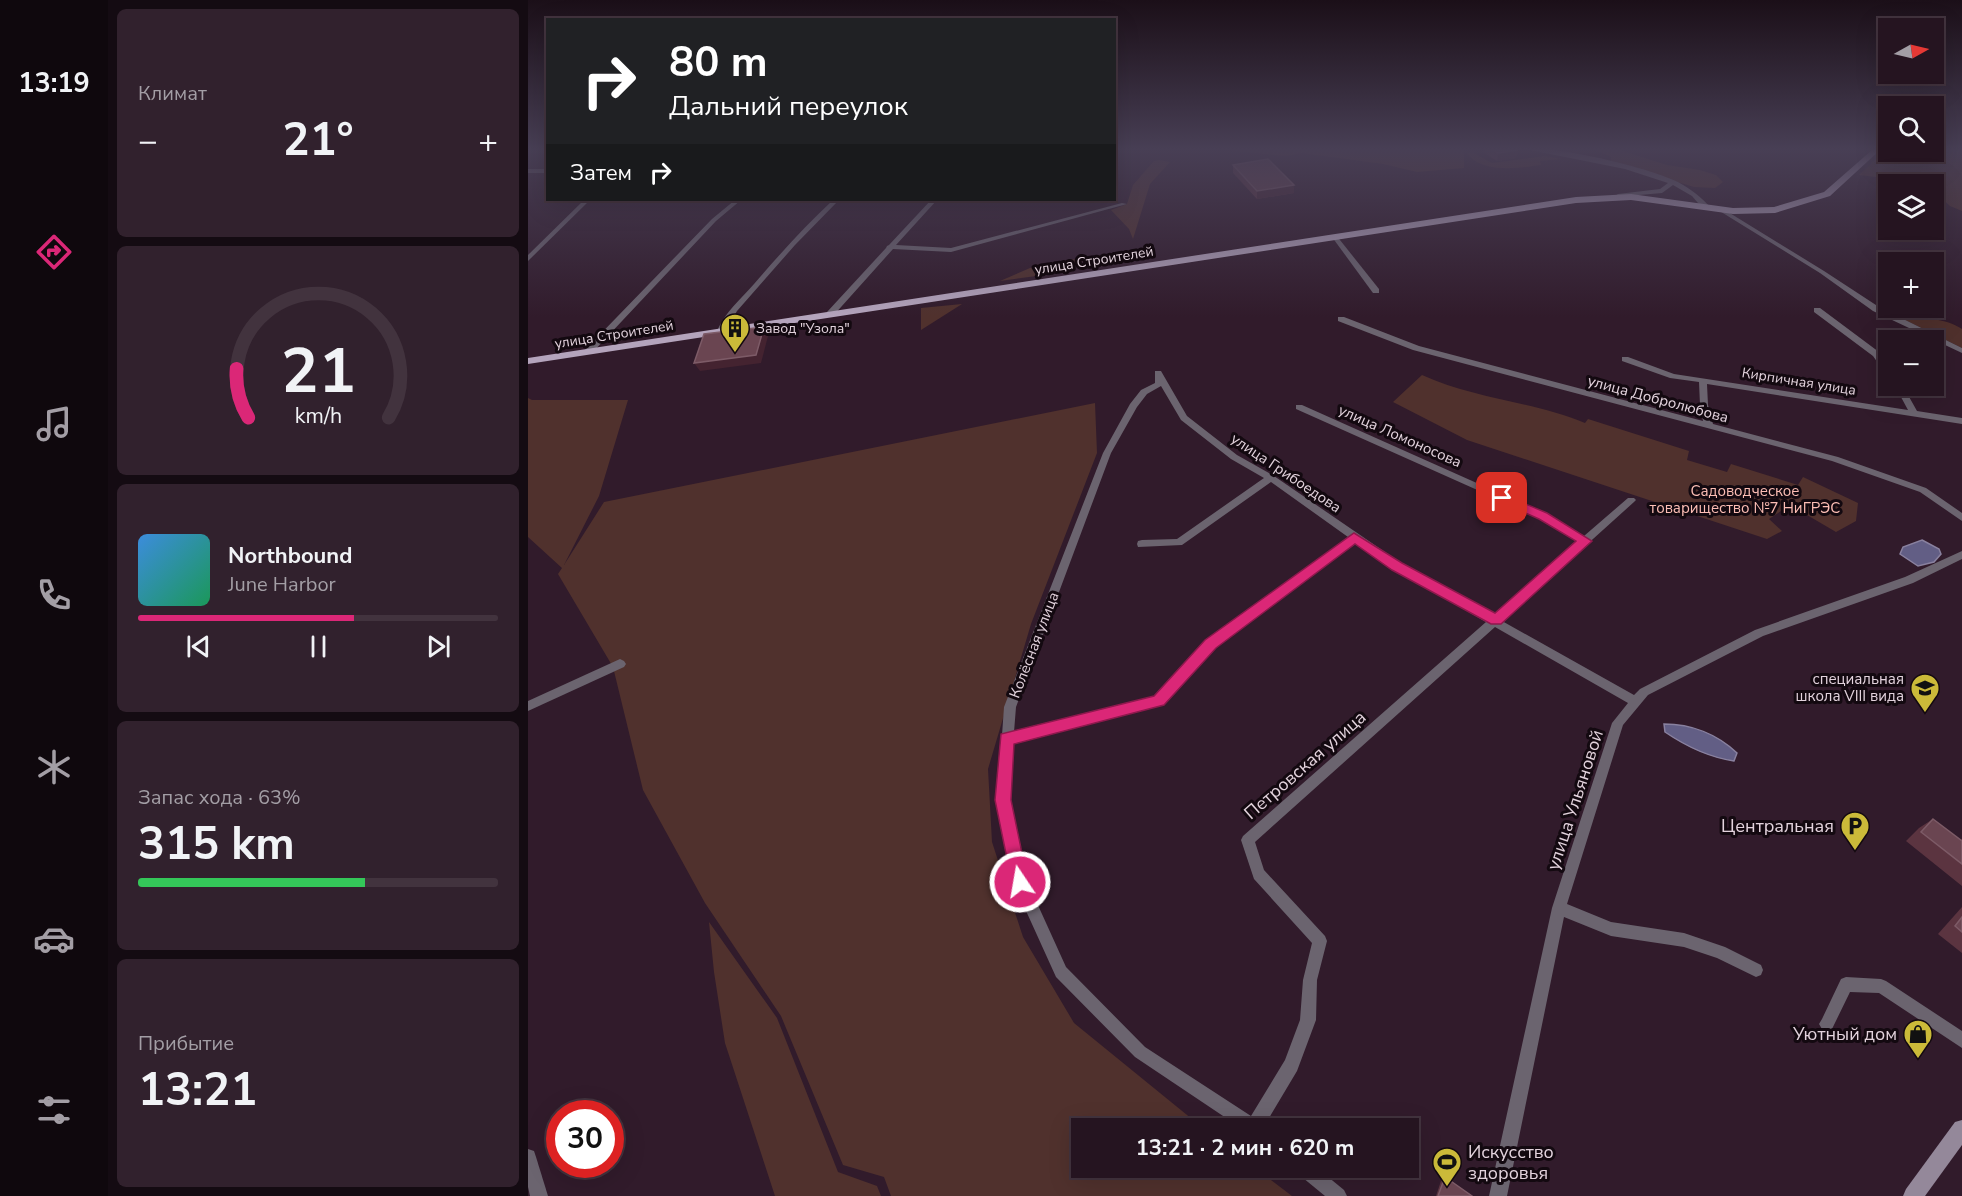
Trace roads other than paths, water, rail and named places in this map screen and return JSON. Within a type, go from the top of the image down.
[{"type":"main road","name":"улица Строителей","points":[[528,361],[1537,206]]},
{"type":"main road","name":"улица Строителей","points":[[1694,206],[1720,209],[1775,210],[1791,206]]},
{"type":"main road","points":[[1913,1196],[1962,1129]]},
{"type":"street","points":[[528,259],[581,206]]},
{"type":"street","points":[[588,352],[714,220],[731,206]]},
{"type":"street","points":[[721,331],[723,324],[747,295],[808,226],[830,206]]},
{"type":"street","points":[[830,314],[929,206]]},
{"type":"street","points":[[889,248],[951,250],[1117,206]]},
{"type":"street","points":[[1720,209],[1822,272],[1876,309],[1962,351]]},
{"type":"street","points":[[1334,236],[1376,291]]},
{"type":"street","points":[[1817,310],[1878,357]]},
{"type":"street","name":"улица Добролюбова","points":[[1341,319],[1416,348],[1835,459],[1923,490],[1962,518]]},
{"type":"street","name":"Кирпичная улица","points":[[1625,359],[1672,376],[1962,421]]},
{"type":"street","name":"улица Грибоедова","points":[[1158,373],[1174,403],[1197,431],[1234,457],[1271,478],[1397,566],[1496,620],[1636,702]]},
{"type":"street","name":"Колёсная улица","points":[[1158,373],[1159,384],[1144,392],[1138,399],[1107,453],[1010,707],[1003,800],[1020,882],[1061,972],[1140,1052],[1241,1118]]},
{"type":"street","points":[[1703,380],[1704,405],[1709,427]]},
{"type":"street","points":[[1905,396],[1914,413]]},
{"type":"street","name":"улица Ломоносова","points":[[1299,407],[1543,516],[1585,541]]},
{"type":"street","points":[[1142,544],[1179,542],[1271,478]]},
{"type":"street","name":"Петровская улица","points":[[1260,1118],[1291,1065],[1308,1020],[1310,980],[1320,941],[1259,874],[1248,840],[1631,500]]},
{"type":"street","points":[[1006,739],[1159,701],[1210,644],[1354,537]]},
{"type":"street","name":"улица Ульяновой","points":[[1498,1196],[1559,908],[1618,723],[1644,692],[1759,633],[1909,580],[1962,555]]},
{"type":"street","points":[[528,706],[620,664]]},
{"type":"street","points":[[1559,908],[1611,929],[1684,940],[1720,952],[1756,970]]},
{"type":"street","points":[[1827,1024],[1846,984],[1881,986],[1962,1040]]},
{"type":"street","points":[[528,1157],[539,1196]]},
{"type":"street","points":[[1316,1178],[1338,1196]]},
{"type":"place","name":"Завод \"Узола\"","points":[[735,354]]},
{"type":"place","name":"специальная школа VIII вида","points":[[1925,714]]},
{"type":"place","name":"Центральная","points":[[1855,852]]},
{"type":"place","name":"Уютный дом","points":[[1918,1060]]},
{"type":"place","name":"Искусство здоровья","points":[[1447,1188]]},
{"type":"park label","name":"Садоводческое товарищество №7 НиГРЭС","points":[[1745,500]]}]
